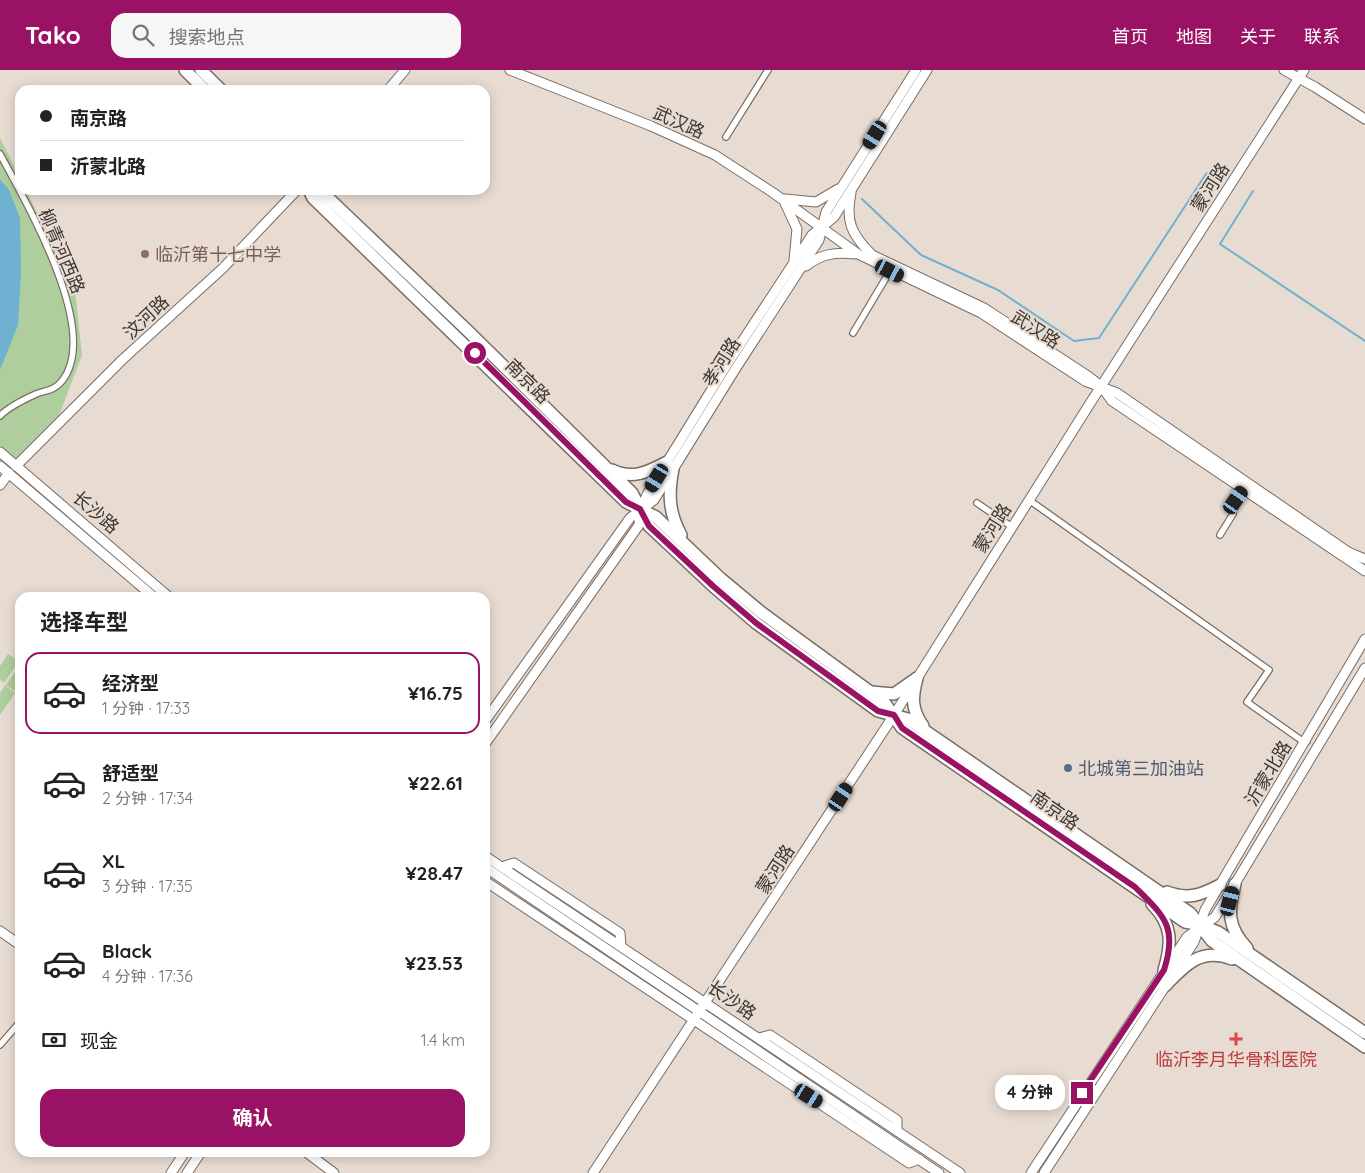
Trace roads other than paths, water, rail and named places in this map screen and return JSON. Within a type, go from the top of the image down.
[{"type":"highway","points":[[185,70],[200,85]]},
{"type":"highway","points":[[201,70],[216,85]]},
{"type":"highway","name":"南京路","points":[[312,195],[626,502],[656,516],[686,546],[762,613],[884,702],[902,728],[1138,883]]},
{"type":"highway","name":"南京路","points":[[325,195],[469,332],[632,493],[649,526],[756,623],[878,711],[908,718],[927,731],[1138,883],[1185,922],[1201,925],[1218,932],[1255,964],[1365,1046]]},
{"type":"highway","points":[[604,466],[623,475],[637,475],[670,466],[668,490],[670,506],[674,523],[686,546]]},
{"type":"highway","points":[[869,692],[894,694],[916,678]]},
{"type":"highway","points":[[916,678],[912,695],[913,708],[927,731]]},
{"type":"highway","points":[[1138,883],[1185,898],[1204,894],[1220,885]]},
{"type":"highway","points":[[1138,883],[1166,921],[1170,945],[1164,970]]},
{"type":"highway","points":[[1235,884],[1230,901],[1230,922],[1255,964]]},
{"type":"highway","points":[[1165,986],[1191,962],[1210,954],[1220,954],[1255,964]]},
{"type":"highway","name":"南京路","points":[[1255,964],[1365,1033]]},
{"type":"main road","points":[[392,85],[405,70]]},
{"type":"main road","name":"武汉路","points":[[510,70],[651,126],[715,155],[822,227],[872,255],[984,308],[1101,386],[1117,394],[1348,552],[1365,561]]},
{"type":"main road","name":"孝河路","points":[[848,186],[916,70]]},
{"type":"main road","name":"孝河路","points":[[490,714],[630,518],[640,509],[670,466],[819,240],[826,212],[848,186],[927,70]]},
{"type":"main road","points":[[1284,70],[1301,74],[1312,90],[1365,124]]},
{"type":"main road","points":[[1290,70],[1301,74],[1365,119]]},
{"type":"main road","name":"蒙河路","points":[[593,1173],[707,1003],[894,715],[1028,500],[1301,74]]},
{"type":"main road","points":[[782,199],[816,202],[848,186],[849,220],[855,237],[872,255]]},
{"type":"main road","name":"汶河路","points":[[16,466],[122,360],[223,268],[292,195]]},
{"type":"main road","points":[[782,199],[797,229],[793,263]]},
{"type":"main road","name":"武汉路","points":[[822,227],[832,238],[858,254],[981,313],[1085,381],[1101,386],[1112,401],[1365,571]]},
{"type":"main road","name":"孝河路","points":[[670,466],[793,263],[812,235],[822,227]]},
{"type":"main road","points":[[799,270],[814,259],[828,253],[858,254]]},
{"type":"main road","name":"长沙路","points":[[0,452],[163,592]]},
{"type":"main road","name":"长沙路","points":[[0,466],[148,592]]},
{"type":"main road","points":[[0,485],[9,474]]},
{"type":"main road","name":"孝河路","points":[[490,737],[638,525],[640,509]]},
{"type":"main road","name":"沂蒙北路","points":[[1045,1172],[1194,942],[1205,910],[1307,741],[1365,639]]},
{"type":"main road","name":"沂蒙北路","points":[[1031,1173],[1187,937],[1201,925],[1215,917],[1364,671]]},
{"type":"main road","name":"长沙路","points":[[490,859],[960,1173]]},
{"type":"main road","points":[[502,867],[514,863],[620,933],[621,946]]},
{"type":"main road","name":"长沙路","points":[[490,870],[939,1173]]},
{"type":"main road","points":[[490,885],[909,1163],[918,1159]]},
{"type":"main road","points":[[532,914],[533,900]]},
{"type":"main road","points":[[0,931],[15,942]]},
{"type":"main road","points":[[629,977],[643,974]]},
{"type":"main road","points":[[795,1076],[795,1087]]},
{"type":"main road","points":[[171,1173],[182,1157]]},
{"type":"main road","points":[[187,1173],[198,1157]]},
{"type":"main road","points":[[313,1157],[334,1173]]},
{"type":"street","points":[[726,137],[768,70]]},
{"type":"street","name":"柳青河西路","points":[[0,154],[15,183]]},
{"type":"street","name":"柳青河西路","points":[[0,416],[38,393],[48,392],[62,381],[72,359],[68,296],[44,238],[21,195]]},
{"type":"street","points":[[853,334],[890,271]]},
{"type":"street","points":[[1220,535],[1233,514],[1230,509],[1244,489]]},
{"type":"street","points":[[1028,500],[1269,670],[1247,702],[1301,740],[1307,741]]},
{"type":"street","points":[[977,504],[1012,527]]},
{"type":"street","points":[[0,1045],[15,1028]]},
{"type":"water","points":[[0,179],[9,190],[20,218],[21,273],[18,325],[0,370]]},
{"type":"waterway","points":[[862,199],[921,255],[998,290],[1074,341],[1099,338],[1206,174],[1216,169]]},
{"type":"waterway","points":[[1253,191],[1220,244],[1365,341]]},
{"type":"place","name":"临沂第十七中学","points":[[145,254]]},
{"type":"place","name":"北城第三加油站","points":[[1068,768]]},
{"type":"place","name":"临沂李月华骨科医院","points":[[1236,1039]]}]
